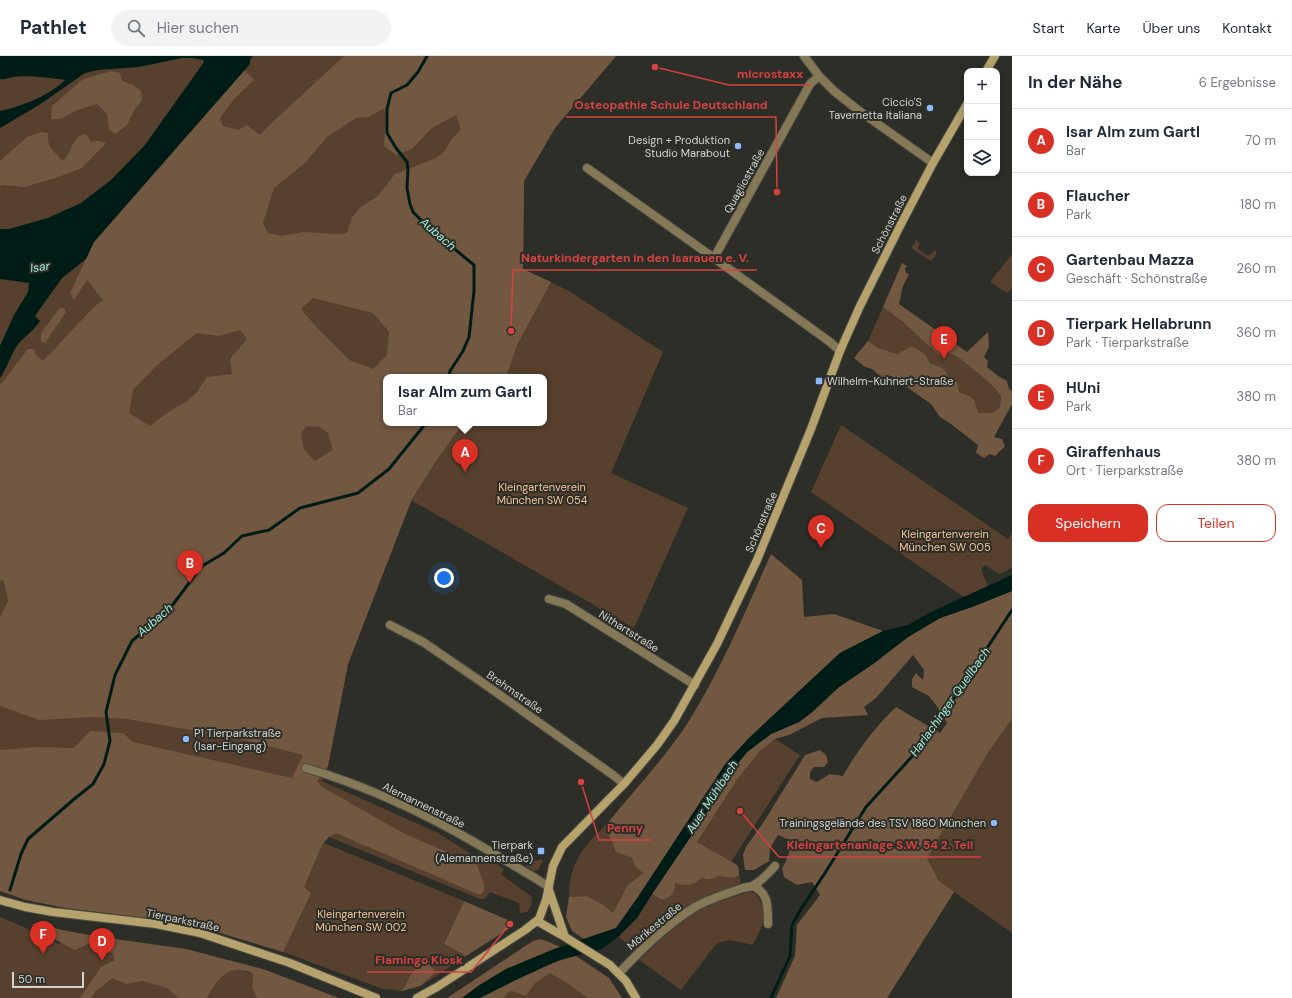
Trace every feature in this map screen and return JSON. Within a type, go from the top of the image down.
[{"type":"street","points":[[804,56],[819,76],[834,91],[933,163]]},
{"type":"street","points":[[988,68],[995,56]]},
{"type":"street","name":"Quagliostraße","points":[[714,258],[810,84],[819,76]]},
{"type":"street","name":"Schönstraße","points":[[537,921],[541,915],[553,866],[562,847],[624,784],[674,721],[695,685],[726,626],[757,560],[811,429],[840,351],[892,242],[933,163],[964,109]]},
{"type":"street","points":[[587,168],[714,258],[830,342],[840,351]]},
{"type":"street","name":"Nithartstraße","points":[[549,599],[566,604],[695,685]]},
{"type":"street","name":"Brehmstraße","points":[[390,625],[422,642],[484,683],[607,770],[624,784]]},
{"type":"street","name":"Alemannenstraße","points":[[306,768],[332,776],[394,801],[442,824],[549,887]]},
{"type":"street","name":"Mörikestraße","points":[[619,973],[650,942],[695,907],[744,887],[753,886],[775,866]]},
{"type":"street","points":[[753,886],[759,888],[765,896],[768,908],[768,924]]},
{"type":"street","points":[[549,887],[549,894],[565,936]]},
{"type":"street","name":"Tierparkstraße","points":[[0,900],[25,907],[53,912],[148,923],[200,933],[290,963],[376,998]]},
{"type":"street","points":[[417,998],[444,983],[537,921],[594,954],[619,973],[626,981],[636,998]]},
{"type":"green space","points":[[0,56],[616,56],[555,128],[524,181],[523,269],[569,291],[663,352],[611,473],[688,508],[634,628],[411,500],[348,664],[328,766],[322,781],[438,833],[487,864],[490,859],[504,869],[501,874],[532,897],[531,906],[527,912],[520,913],[519,903],[490,892],[485,899],[480,899],[329,837],[324,843],[464,901],[444,944],[466,956],[421,986],[402,991],[383,989],[283,952],[188,923],[66,908],[26,900],[0,891]]},
{"type":"green space","points":[[916,240],[920,243],[918,249],[928,256],[936,250],[936,255],[931,261],[911,248]]},
{"type":"green space","points":[[1012,254],[1012,289],[1007,293],[990,282]]},
{"type":"green space","points":[[883,307],[903,322],[967,363],[986,378],[1001,396],[1000,407],[992,413],[978,413],[975,404],[969,396],[959,392],[943,380],[943,368],[930,363],[925,354],[912,346],[897,354],[878,348],[868,341]]},
{"type":"green space","name":"Kleingartenverein München SW 005","points":[[841,425],[1008,539],[1012,533],[1012,568],[999,574],[985,565],[981,569],[988,586],[964,597],[811,492]]},
{"type":"green space","points":[[1012,719],[1012,933],[954,892],[887,998],[837,998],[987,754]]},
{"type":"green space","points":[[775,739],[800,755],[731,862],[697,842],[737,780],[759,752]]},
{"type":"green space","points":[[605,826],[616,852],[633,858],[643,873],[627,886],[613,913],[602,904],[587,896],[569,897],[571,875],[578,857],[590,841]]},
{"type":"green space","points":[[541,859],[543,861],[538,870],[534,871],[527,867],[528,863]]},
{"type":"green space","points":[[739,875],[741,884],[707,896],[675,914],[634,952],[619,936],[637,918],[652,894],[662,900],[675,883],[697,882],[702,878],[707,879],[716,876],[732,877]]},
{"type":"green space","points":[[748,892],[755,893],[760,900],[764,913],[764,919],[753,945],[729,940],[717,943],[681,990],[639,960],[673,928],[696,912],[715,903]]},
{"type":"green space","points":[[0,917],[59,944],[66,933],[79,935],[90,946],[98,940],[239,969],[317,998],[0,998]]},
{"type":"green space","points":[[524,952],[618,998],[454,998]]},
{"type":"shaded area","points":[[344,56],[616,56],[555,128],[524,181],[523,269],[551,282],[518,343],[507,374],[383,374],[383,426],[461,426],[412,499],[348,664],[328,766],[317,781],[322,787],[405,834],[477,865],[484,884],[484,891],[480,895],[336,833],[323,843],[304,887],[311,893],[283,952],[188,923],[66,908],[26,900],[0,891],[0,750],[36,747],[74,748],[90,731],[123,733],[133,742],[292,778],[303,755],[232,737],[127,719],[94,717],[39,720],[0,706],[0,617],[8,601],[4,581],[0,580],[0,385],[28,349],[34,349],[35,354],[43,361],[95,306],[103,300],[87,280],[74,300],[70,293],[94,242],[244,70],[254,80],[234,99],[220,118],[223,126],[238,130],[247,125],[260,135]],"holes":[[[384,108],[386,117],[384,146],[396,155],[412,149],[432,128],[456,115],[461,129],[451,140],[445,151],[436,158],[395,174],[378,196],[361,207],[352,217],[347,233],[336,234],[304,232],[281,236],[268,233],[263,223],[274,188],[305,163],[328,136],[356,118],[369,117]],[[313,298],[373,313],[389,332],[387,355],[373,369],[349,360],[318,329],[301,309]],[[240,330],[247,339],[230,359],[232,374],[207,377],[197,392],[187,401],[164,415],[150,426],[129,413],[133,390],[156,366],[197,333],[219,336]],[[306,426],[320,427],[328,433],[333,450],[315,461],[304,450],[301,434]]]},
{"type":"shaded area","points":[[111,71],[120,73],[122,81],[133,85],[141,91],[142,100],[135,109],[127,125],[115,134],[109,129],[107,114],[97,104],[75,111],[60,119],[51,119],[52,106],[83,79]]},
{"type":"shaded area","points":[[42,132],[48,133],[50,146],[63,161],[75,140],[83,134],[88,136],[91,142],[98,141],[106,143],[82,168],[56,178],[24,187],[0,186],[0,161],[27,137]]},
{"type":"shaded area","points":[[902,263],[907,266],[905,269],[906,273],[909,274],[903,286],[899,304],[967,352],[988,332],[989,347],[984,357],[988,361],[987,367],[1007,381],[1009,389],[1012,391],[1012,404],[994,437],[1002,439],[1005,446],[995,456],[990,454],[984,458],[976,453],[978,445],[940,417],[931,404],[891,376],[881,377],[872,369],[865,367],[854,358],[868,341],[878,348],[897,354],[912,346],[925,354],[930,363],[943,368],[948,376],[944,380],[957,382],[959,392],[974,400],[978,413],[992,413],[1000,407],[1001,396],[984,378],[955,355],[946,353],[939,355],[903,322],[883,307]]},
{"type":"shaded area","points":[[60,308],[64,308],[66,312],[45,343],[41,342],[41,333]]},
{"type":"shaded area","points":[[771,554],[802,580],[804,617],[834,614],[883,631],[840,653],[749,738],[726,763],[616,928],[584,939],[572,931],[566,917],[569,897],[587,896],[602,904],[613,913],[627,886],[643,873],[635,866],[632,858],[616,852],[605,826],[658,763],[687,724],[722,662]]},
{"type":"shaded area","points":[[1012,591],[1012,719],[987,754],[927,858],[938,880],[954,892],[887,998],[776,998],[795,956],[797,925],[820,895],[812,882],[797,885],[784,877],[782,868],[786,861],[790,847],[789,840],[778,835],[770,848],[769,861],[754,870],[745,870],[743,855],[746,847],[763,823],[805,755],[820,750],[826,755],[828,762],[824,767],[814,767],[810,772],[810,779],[817,782],[830,774],[843,776],[854,757],[867,740],[896,707],[940,733],[947,723],[929,696],[912,687],[912,679],[916,673],[923,680],[924,670],[913,655],[876,698],[864,707],[868,715],[822,718],[789,735],[775,739],[759,752],[737,780],[697,842],[737,865],[739,875],[733,878],[718,876],[710,879],[702,878],[689,885],[675,883],[672,894],[662,900],[652,894],[706,814],[728,776],[747,752],[771,734],[799,722],[839,687],[873,664],[908,637],[940,618]]},
{"type":"shaded area","points":[[464,901],[508,920],[506,925],[510,928],[466,956],[444,944]]},
{"type":"shaded area","points":[[31,924],[41,924],[62,930],[94,936],[186,949],[263,969],[339,998],[257,998],[252,987],[253,974],[247,971],[235,970],[220,978],[207,998],[178,998],[167,988],[143,981],[126,984],[112,978],[95,992],[91,998],[80,998],[101,967],[115,960],[113,954],[90,943],[75,950]]},
{"type":"shaded area","points":[[540,939],[560,947],[506,969],[478,986],[462,998],[447,998],[533,941]]},
{"type":"shaded area","points":[[576,956],[609,978],[622,998],[588,998],[550,973],[535,983],[526,996],[512,991],[507,993],[504,998],[480,998],[539,969]]},
{"type":"shaded area","points":[[421,963],[428,964],[436,972],[420,986],[402,991],[412,973]]},
{"type":"water","name":"Isar","points":[[0,56],[253,56],[250,60],[250,64],[94,242],[86,259],[62,278],[35,316],[40,321],[16,347],[0,378],[0,346],[14,315],[28,292],[29,283],[0,279],[0,229],[9,229],[48,218],[81,203],[111,180],[145,145],[204,62],[203,60],[193,58],[182,58],[139,67],[98,70],[85,73],[39,105],[0,128],[0,111],[35,100],[59,86],[65,80],[25,76],[0,79]]},
{"type":"water","name":"Auer Mühlbach","points":[[1012,575],[1012,591],[940,618],[908,637],[873,664],[839,687],[799,722],[771,734],[747,752],[728,776],[706,814],[637,918],[619,936],[602,949],[559,960],[480,998],[462,998],[478,986],[506,969],[554,949],[616,928],[726,763],[749,738],[840,653],[883,631],[908,625],[931,612]]},
{"type":"waterway","name":"Aubach","points":[[427,56],[418,72],[407,85],[391,93],[387,109],[387,133],[407,162],[407,188],[413,212],[430,229],[474,265],[474,291],[469,337],[463,351],[450,374]]},
{"type":"waterway","name":"Aubach","points":[[10,890],[21,854],[28,839],[93,784],[104,764],[110,741],[106,712],[115,675],[132,641],[147,628],[153,619],[171,607],[202,566],[224,553],[242,536],[269,530],[300,508],[358,493],[389,469],[424,426]]},
{"type":"waterway","name":"Harlachinger Quellbach","points":[[771,998],[790,956],[792,925],[801,909],[866,807],[917,751],[940,720],[1012,610]]},
{"type":"place","name":"microstaxx","points":[[655,67]]},
{"type":"place","name":"Ciccio'S Tavernetta Italiana","points":[[930,108]]},
{"type":"place","name":"Design + Produktion Studio Marabout","points":[[738,146]]},
{"type":"place","name":"Osteopathie Schule Deutschland","points":[[777,192]]},
{"type":"place","name":"Naturkindergarten in den Isarauen e. V.","points":[[511,331]]},
{"type":"place","name":"HUni","points":[[944,359]]},
{"type":"place","name":"Wilhelm-Kuhnert-Straße","points":[[819,381]]},
{"type":"place","name":"Isar Alm zum Gartl","points":[[465,472]]},
{"type":"place","name":"Gartenbau Mazza","points":[[821,548]]},
{"type":"place","name":"Flaucher","points":[[190,583]]},
{"type":"place","name":"P1 Tierparkstraße (Isar-Eingang)","points":[[186,739]]},
{"type":"place","name":"Penny","points":[[581,782]]},
{"type":"place","name":"Kleingartenanlage S.W. 54 2. Teil","points":[[740,811]]},
{"type":"place","name":"Trainingsgelände des TSV 1860 München","points":[[994,823]]},
{"type":"place","name":"Tierpark (Alemannenstraße)","points":[[541,851]]},
{"type":"place","name":"Flamingo Kiosk","points":[[510,924]]},
{"type":"place","name":"Giraffenhaus","points":[[43,954]]},
{"type":"place","name":"Tierpark Hellabrunn","points":[[102,961]]},
{"type":"park label","name":"Kleingartenverein München SW 054","points":[[542,493]]},
{"type":"park label","name":"Kleingartenverein München SW 002","points":[[361,920]]}]
